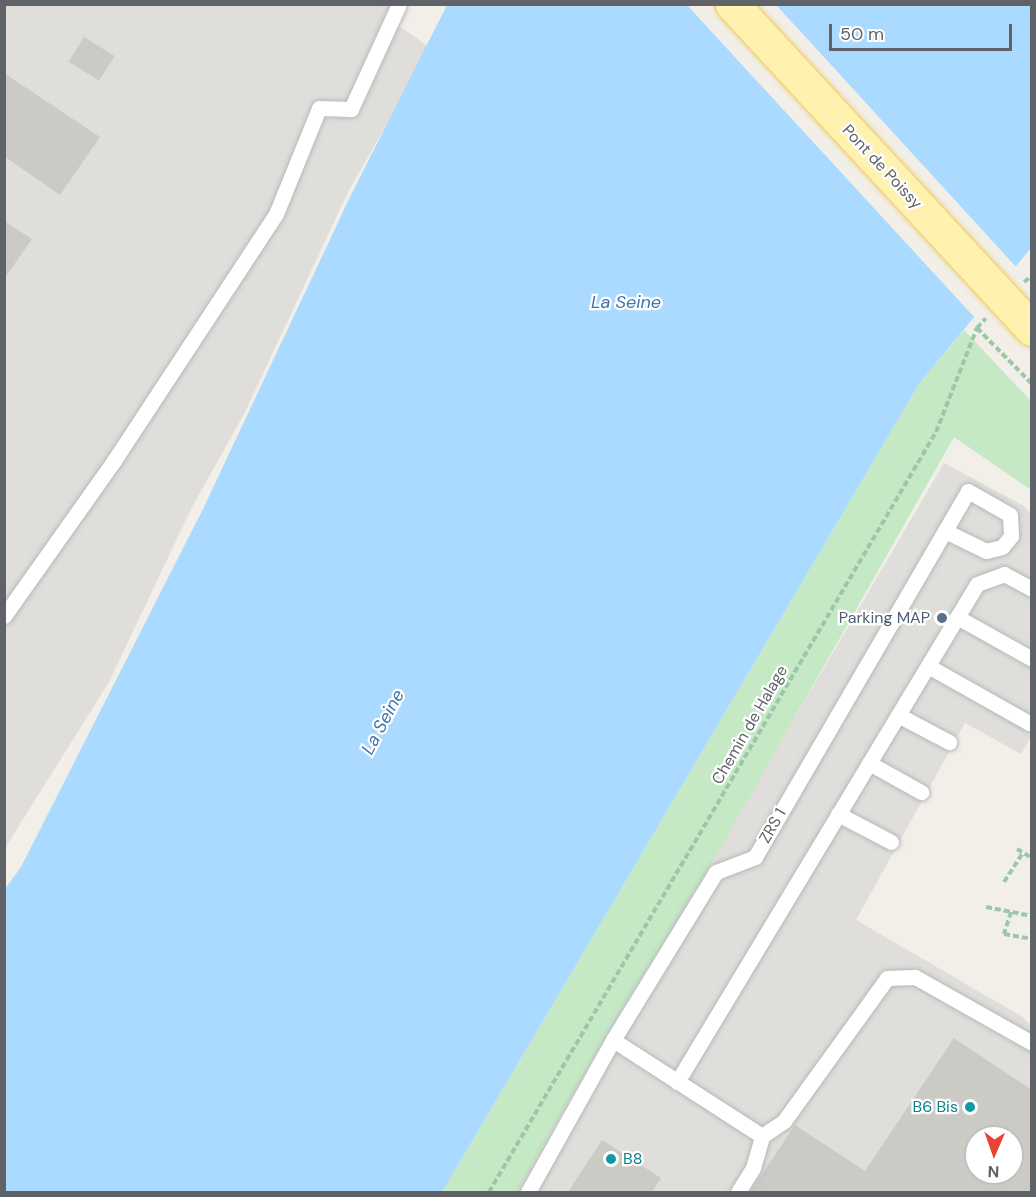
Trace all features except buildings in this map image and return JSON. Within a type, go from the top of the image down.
[{"type":"main road","name":"Pont de Poissy","points":[[732,4],[1032,329]]},
{"type":"lane","points":[[4,616],[113,462],[276,214],[319,108],[351,108],[399,4]]},
{"type":"lane","name":"ZRS 1","points":[[528,1192],[613,1040],[716,872],[755,857],[968,491],[1010,515],[1011,536],[1002,547],[986,551],[945,531]]},
{"type":"lane","points":[[676,1082],[977,584],[1004,574],[1032,589]]},
{"type":"lane","points":[[957,616],[1032,659]]},
{"type":"lane","points":[[928,666],[1029,723]]},
{"type":"lane","points":[[898,716],[949,742]]},
{"type":"lane","points":[[869,763],[921,792]]},
{"type":"lane","points":[[838,814],[891,842]]},
{"type":"lane","points":[[738,1192],[753,1168],[762,1136],[784,1121],[887,978],[915,976],[1032,1043]]},
{"type":"lane","points":[[613,1040],[762,1136]]},
{"type":"path","points":[[1016,290],[1032,276]]},
{"type":"path","name":"Chemin de Halage","points":[[489,1192],[936,432],[976,328],[992,313]]},
{"type":"path","points":[[976,328],[1032,384]]},
{"type":"path","points":[[1017,849],[1032,858]]},
{"type":"path","points":[[1005,882],[1023,852]]},
{"type":"path","points":[[986,907],[1032,916]]},
{"type":"path","points":[[1011,912],[1004,934],[1032,939]]},
{"type":"shaded area","points":[[5,5],[390,5],[387,17],[430,48],[348,192],[244,414],[192,507],[109,682],[5,848]]},
{"type":"shaded area","points":[[944,463],[1024,506],[1032,514],[1031,737],[1021,754],[965,723],[856,920],[1021,1016],[1031,1025],[1031,1192],[517,1192]]},
{"type":"green space","points":[[964,330],[1031,401],[1031,490],[954,437],[724,842],[607,1035],[517,1192],[442,1192],[919,384]]},
{"type":"water","name":"La Seine","points":[[447,5],[1031,5],[1031,248],[919,384],[442,1192],[5,1192],[5,889],[21,867],[203,509],[351,195]]},
{"type":"pier","points":[[687,5],[776,5],[790,20],[1018,269],[976,319]]},
{"type":"place","name":"Parking MAP","points":[[942,618]]},
{"type":"place","name":"B6 Bis","points":[[970,1107]]},
{"type":"place","name":"B8","points":[[611,1159]]}]
